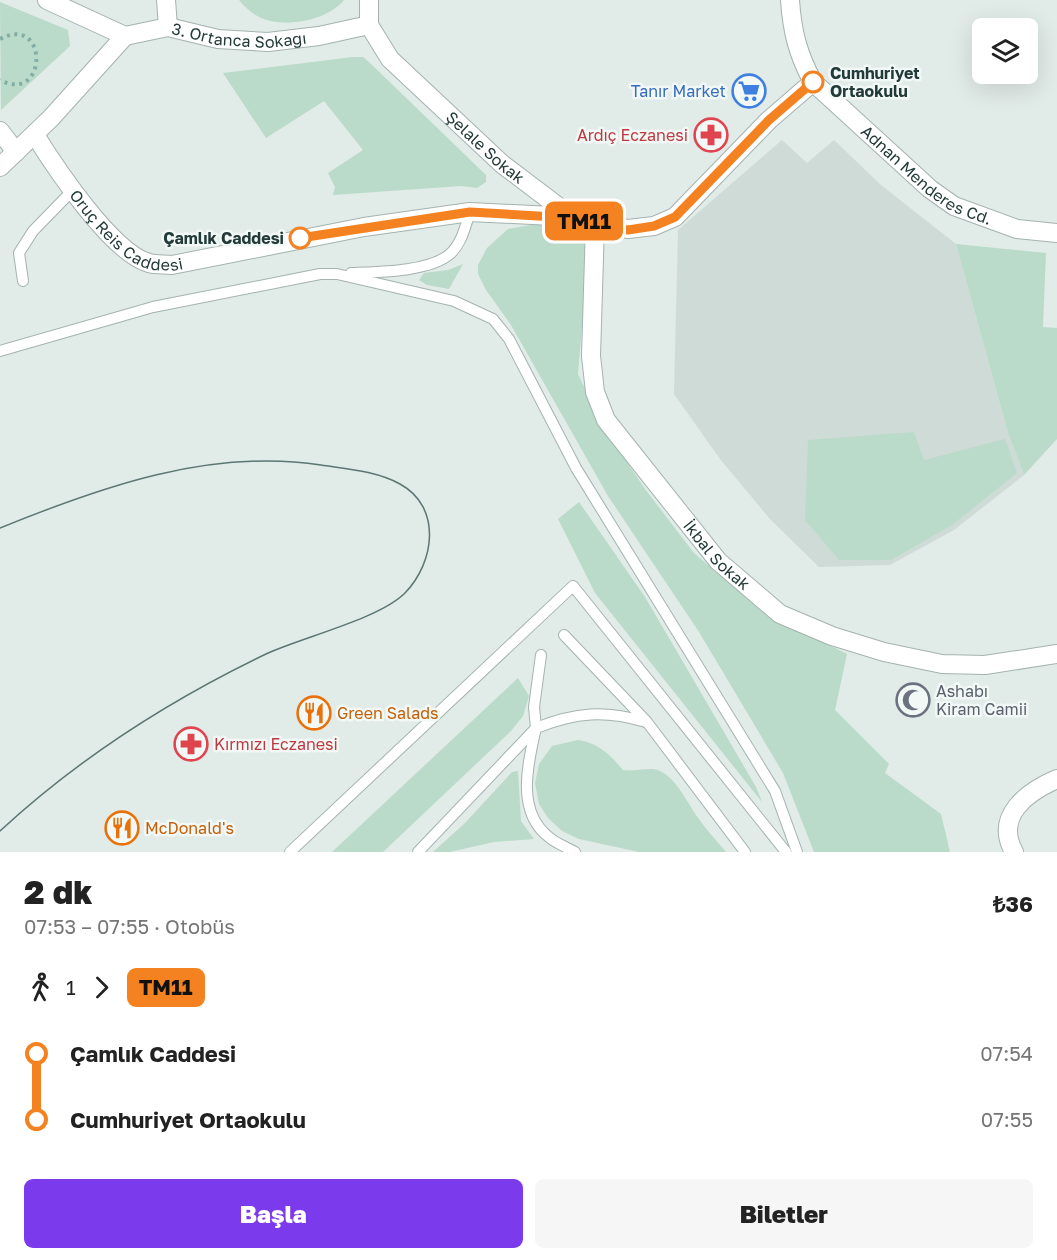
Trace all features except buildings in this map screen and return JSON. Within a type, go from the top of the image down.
[{"type":"street","points":[[0,167],[35,135],[124,36],[47,0]]},
{"type":"street","points":[[166,0],[168,27]]},
{"type":"street","points":[[369,0],[369,25]]},
{"type":"street","points":[[790,0],[792,33],[802,63],[813,82]]},
{"type":"street","name":"3. Ortanca Sokağı","points":[[124,36],[168,27],[218,39],[268,42],[320,36],[369,25]]},
{"type":"street","name":"Şelale Sokak","points":[[369,25],[390,59],[502,164],[572,218],[595,225],[628,230],[654,226],[675,217],[769,120],[813,82]]},
{"type":"street","name":"Adnan Menderes Cd.","points":[[813,82],[930,189],[954,206],[1017,229],[1057,233]]},
{"type":"street","points":[[0,132],[16,152]]},
{"type":"street","name":"Oruç Reis Caddesi","points":[[35,135],[73,190],[115,239],[131,253],[148,263],[172,265],[364,227],[470,212],[572,218]]},
{"type":"street","name":"İkbal Sokak","points":[[595,225],[591,345],[595,392],[606,420],[718,561],[780,614],[832,636],[884,652],[942,664],[985,665],[1057,654]]},
{"type":"street","points":[[1014,852],[1009,843],[1009,816],[1022,798],[1057,779]]},
{"type":"lane","points":[[23,281],[19,253],[33,231],[73,190]]},
{"type":"lane","points":[[0,351],[153,307],[288,279],[385,272],[440,261],[452,253],[462,238],[470,212]]},
{"type":"lane","points":[[337,274],[454,301],[493,318],[509,339],[576,468],[775,790],[797,852]]},
{"type":"lane","points":[[290,852],[573,586],[786,852]]},
{"type":"lane","points":[[564,635],[647,722],[745,852]]},
{"type":"lane","points":[[541,655],[534,707],[536,728],[526,775],[527,801],[549,838],[574,852]]},
{"type":"lane","points":[[418,852],[536,728],[561,718],[591,713],[617,714],[647,722]]},
{"type":"path","points":[[0,39],[13,35],[21,36],[28,39],[37,51],[37,66],[33,74],[19,83]]},
{"type":"path","points":[[0,80],[19,83],[24,89]]},
{"type":"shaded area","name":"Cumhuriyet Ortaokulu","points":[[782,140],[807,163],[834,140],[881,185],[956,244],[1008,433],[1024,475],[954,530],[890,565],[819,567],[770,519],[720,459],[674,394],[678,230]]},
{"type":"green space","points":[[239,0],[344,0],[337,7],[317,18],[282,22],[261,18]]},
{"type":"green space","points":[[0,2],[68,30],[70,46],[1,110]]},
{"type":"green space","points":[[363,57],[370,63],[486,175],[486,182],[477,188],[461,186],[333,195],[335,187],[328,173],[363,150],[324,101],[266,138],[223,73]]},
{"type":"green space","points":[[548,222],[578,228],[589,243],[578,374],[604,428],[645,489],[694,553],[762,611],[847,654],[835,710],[889,764],[885,773],[941,814],[950,852],[814,852],[783,773],[699,632],[608,496],[511,325],[486,290],[478,274],[478,265],[487,248],[508,229]]},
{"type":"green space","points":[[956,244],[1046,253],[1043,327],[1057,328],[1057,439],[1024,475],[1008,433]]},
{"type":"green space","points":[[463,264],[449,289],[427,285],[419,280],[424,273],[448,270]]},
{"type":"green space","points":[[914,432],[924,460],[1005,439],[1017,473],[952,525],[891,560],[839,560],[805,520],[808,440]]},
{"type":"green space","points":[[579,502],[645,597],[756,787],[762,802],[595,593],[558,519]]},
{"type":"green space","points":[[518,678],[529,696],[523,716],[511,731],[383,852],[332,852]]},
{"type":"green space","points":[[578,740],[598,747],[623,770],[653,769],[666,775],[677,786],[702,823],[726,852],[639,852],[579,839],[562,831],[548,818],[539,804],[535,783],[539,764],[552,746]]},
{"type":"green space","points":[[518,771],[521,821],[534,839],[494,842],[450,852],[433,852],[465,823],[512,772]]},
{"type":"tram line","points":[[0,528],[77,498],[157,475],[238,462],[279,461],[361,471],[400,484],[414,494],[423,506],[430,536],[423,566],[405,593],[393,602],[359,619],[266,654],[160,711],[61,779],[0,831]]},
{"type":"bus line","name":"TM11","points":[[300,238],[470,212],[572,218],[595,225],[628,230],[654,226],[675,217],[769,120],[813,82]]},
{"type":"place","name":"Cumhuriyet Ortaokulu","points":[[813,82]]},
{"type":"place","name":"Tanır Market","points":[[749,91]]},
{"type":"place","name":"Ardıç Eczanesi","points":[[711,135]]},
{"type":"place","name":"Çamlık Caddesi","points":[[300,238]]},
{"type":"place","name":"Ashabı Kiram Camii","points":[[913,700]]},
{"type":"place","name":"Green Salads","points":[[314,713]]},
{"type":"place","name":"Kırmızı Eczanesi","points":[[191,744]]},
{"type":"place","name":"McDonald's","points":[[122,828]]}]
